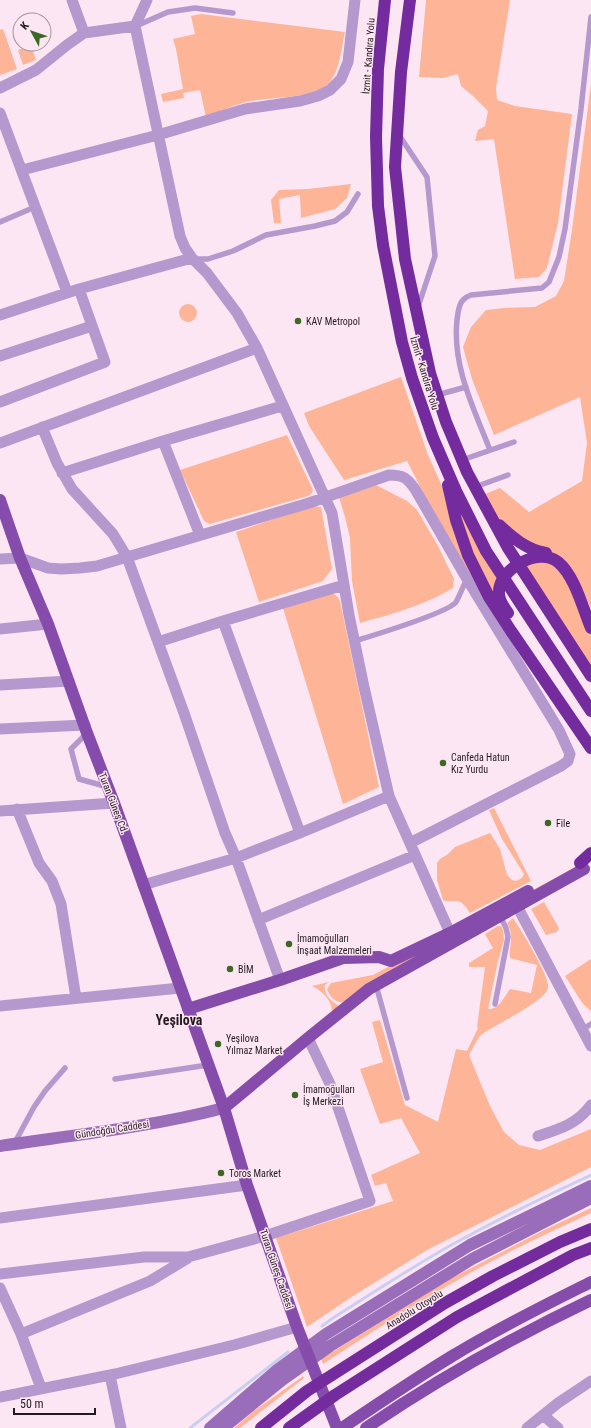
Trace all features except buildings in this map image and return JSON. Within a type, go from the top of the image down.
[{"type":"highway","name":"İzmit - Kandıra Yolu","points":[[384,0],[378,69],[376,130],[378,206],[383,245],[402,342],[412,378],[433,438],[486,552],[591,711]]},
{"type":"highway","name":"İzmit - Kandıra Yolu","points":[[410,0],[401,72],[395,167],[405,259],[430,373],[446,422],[475,488],[508,548],[591,676]]},
{"type":"highway","points":[[445,464],[456,520],[468,555],[489,597],[591,748]]},
{"type":"highway","points":[[490,516],[510,535],[530,549],[562,559],[575,576],[591,613]]},
{"type":"highway","points":[[591,628],[574,585],[563,567],[558,562],[547,557],[531,558],[522,562],[505,576],[501,582],[498,593],[501,602],[591,734]]},
{"type":"highway","points":[[586,865],[591,853]]},
{"type":"highway","points":[[586,865],[591,856]]},
{"type":"highway","name":"Anadolu Otoyolu","points":[[261,1428],[307,1391],[452,1299],[506,1269],[560,1242],[591,1229]]},
{"type":"highway","points":[[288,1428],[335,1395],[457,1317],[552,1266],[591,1248]]},
{"type":"main road","name":"Turan Güneş Cd.","points":[[0,500],[20,558],[48,624],[114,802],[224,1108]]},
{"type":"main road","points":[[224,1108],[308,1038],[369,990],[500,916],[586,865]]},
{"type":"main road","points":[[188,1009],[280,980],[342,958],[379,957],[391,961],[586,865]]},
{"type":"main road","name":"Turan Güneş Caddesi","points":[[224,1108],[247,1184],[297,1327],[337,1428]]},
{"type":"main road","points":[[342,1428],[397,1390],[455,1354],[532,1311],[591,1282]]},
{"type":"main road","points":[[366,1428],[407,1400],[462,1368],[541,1324],[591,1300]]},
{"type":"street","points":[[72,0],[84,33]]},
{"type":"street","points":[[147,0],[135,26],[180,236],[185,248],[192,258],[207,273],[237,313],[257,348],[282,406],[326,497],[332,513],[355,641],[389,796],[450,933]]},
{"type":"street","points":[[22,170],[158,135],[245,109],[300,101],[318,96],[330,90],[341,79],[348,62],[355,0]]},
{"type":"street","points":[[0,88],[36,70],[84,33],[135,26]]},
{"type":"street","points":[[0,113],[67,292]]},
{"type":"street","points":[[0,315],[67,292],[192,258]]},
{"type":"street","points":[[0,402],[104,362],[79,289]]},
{"type":"street","points":[[0,356],[92,326]]},
{"type":"street","points":[[0,443],[257,348]]},
{"type":"street","points":[[62,473],[282,406]]},
{"type":"street","points":[[42,427],[56,463],[72,489],[113,534],[127,557],[184,713],[225,833],[236,858],[280,980]]},
{"type":"street","points":[[163,441],[200,535]]},
{"type":"street","points":[[0,559],[20,558],[48,568],[61,569],[97,566],[326,497],[389,475],[399,475],[408,480],[466,579],[559,730],[570,754],[568,761],[561,766],[410,843]]},
{"type":"street","points":[[158,642],[344,584]]},
{"type":"street","points":[[223,621],[300,833]]},
{"type":"street","points":[[0,629],[48,624]]},
{"type":"street","points":[[0,685],[69,681]]},
{"type":"street","points":[[0,729],[86,729]]},
{"type":"street","points":[[144,885],[236,858],[389,796]]},
{"type":"street","points":[[0,810],[114,802]]},
{"type":"street","points":[[17,809],[39,863],[52,881],[61,904],[76,998]]},
{"type":"street","points":[[258,920],[415,855]]},
{"type":"street","points":[[517,906],[587,1026],[591,1046]]},
{"type":"street","points":[[0,1006],[180,988]]},
{"type":"street","points":[[0,1274],[144,1257],[188,1257],[265,1236],[370,1201],[330,1084],[308,1038]]},
{"type":"street","points":[[538,1136],[561,1129],[574,1122],[584,1114],[591,1105]]},
{"type":"street","name":"Gündoğdu Caddesi","points":[[0,1146],[150,1124],[224,1108]]},
{"type":"street","points":[[0,1218],[247,1184]]},
{"type":"street","points":[[223,1428],[326,1334],[470,1245],[591,1186]]},
{"type":"street","points":[[210,1428],[280,1375],[472,1259],[591,1198]]},
{"type":"street","points":[[20,1334],[150,1281],[188,1257]]},
{"type":"street","points":[[0,1288],[41,1388]]},
{"type":"street","points":[[0,1397],[110,1375],[234,1345],[297,1327]]},
{"type":"street","points":[[110,1375],[121,1428]]},
{"type":"street","points":[[527,1428],[558,1403],[591,1381]]},
{"type":"street","points":[[543,1415],[558,1428]]},
{"type":"lane","points":[[135,26],[168,12],[195,8],[233,13]]},
{"type":"lane","points":[[490,450],[461,372],[456,346],[458,309],[462,300],[471,295],[542,288],[550,282],[559,257],[565,229],[581,109],[591,17]]},
{"type":"lane","points":[[398,133],[427,177],[434,256],[417,312]]},
{"type":"lane","points":[[192,258],[208,259],[233,251],[266,235],[315,226],[334,220],[347,212],[358,194]]},
{"type":"lane","points":[[0,222],[35,207]]},
{"type":"lane","points":[[437,395],[466,386]]},
{"type":"lane","points":[[462,461],[514,442]]},
{"type":"lane","points":[[475,488],[508,475]]},
{"type":"lane","points":[[355,641],[443,610],[455,603],[466,579]]},
{"type":"lane","points":[[86,729],[71,748],[79,779],[108,787]]},
{"type":"lane","points":[[495,1004],[508,937],[506,928],[500,916]]},
{"type":"lane","points":[[376,986],[407,1098]]},
{"type":"lane","points":[[115,1079],[208,1065]]},
{"type":"lane","points":[[14,1144],[34,1107],[45,1091],[65,1068]]},
{"type":"shaded area","points":[[426,0],[510,0],[496,88],[497,100],[515,106],[572,114],[558,223],[547,268],[539,277],[515,279],[494,139],[475,141],[478,130],[485,126],[488,111],[461,86],[458,74],[443,78],[419,77]]},
{"type":"shaded area","points":[[201,14],[345,32],[338,67],[332,79],[321,89],[291,97],[246,102],[206,117],[200,90],[183,93],[184,98],[163,102],[161,94],[183,89],[173,39],[195,34],[191,16]]},
{"type":"shaded area","points":[[3,29],[17,69],[0,75],[0,30]]},
{"type":"shaded area","points":[[19,52],[33,52],[36,60],[23,65]]},
{"type":"shaded area","points":[[591,84],[591,608],[575,574],[568,564],[557,555],[540,551],[492,514],[483,495],[500,488],[529,512],[582,481],[587,443],[580,397],[494,435],[472,379],[463,347],[471,327],[486,310],[535,307],[556,296],[564,281]]},
{"type":"shaded area","points":[[351,184],[347,198],[335,209],[301,218],[300,195],[279,199],[281,223],[274,223],[271,200],[279,190],[308,189]]},
{"type":"shaded area","points":[[188,304],[194,307],[197,313],[194,319],[188,322],[182,319],[179,313],[182,307]]},
{"type":"shaded area","points":[[401,377],[428,455],[446,495],[485,600],[430,506],[407,461],[344,480],[309,426],[304,413]]},
{"type":"shaded area","points":[[287,435],[313,490],[312,493],[308,496],[210,524],[204,521],[180,470]]},
{"type":"shaded area","points":[[376,485],[407,501],[417,510],[438,546],[454,579],[453,588],[420,604],[360,623],[352,581],[350,538],[339,497]]},
{"type":"shaded area","points":[[312,506],[321,507],[332,569],[323,581],[259,602],[236,532]]},
{"type":"shaded area","points":[[458,506],[498,579],[495,599],[471,553]]},
{"type":"shaded area","points":[[547,561],[565,575],[591,635],[591,667],[523,564]]},
{"type":"shaded area","points":[[327,593],[335,595],[340,601],[379,787],[343,804],[283,608]]},
{"type":"shaded area","points":[[494,808],[531,881],[470,913],[464,904],[457,901],[443,900],[437,880],[437,863],[455,847],[490,833],[500,849],[507,875],[512,880],[516,881],[522,878],[524,874],[502,839],[489,810]]},
{"type":"shaded area","points":[[591,859],[591,862],[582,868],[346,1003],[336,1001],[328,992],[327,989],[331,983],[373,975]]},
{"type":"shaded area","points":[[544,902],[559,928],[557,932],[546,935],[531,909]]},
{"type":"shaded area","points":[[513,918],[545,974],[548,988],[545,994],[538,1000],[481,1035],[469,1055],[490,1106],[504,1132],[519,1145],[540,1150],[591,1129],[591,1167],[427,1250],[353,1296],[307,1327],[276,1238],[393,1201],[386,1183],[375,1186],[371,1175],[420,1153],[401,1118],[380,1124],[360,1069],[383,1062],[372,1022],[380,1020],[405,1105],[438,1122],[456,1049],[467,1051],[478,1028],[485,967],[469,967],[469,963],[493,948],[485,934],[498,926],[501,926],[504,940],[488,1009],[492,1009],[498,1005],[510,989],[531,993],[537,965],[510,958],[511,935],[507,923]]},
{"type":"shaded area","points":[[591,959],[591,1011],[583,1004],[565,976]]},
{"type":"shaded area","points":[[329,982],[325,985],[325,992],[334,1003],[340,1006],[332,1014],[329,1001],[320,991],[312,986]]},
{"type":"shaded area","points":[[591,1208],[591,1213],[519,1247],[449,1285],[323,1364],[321,1359],[448,1280],[542,1231]]},
{"type":"shaded area","points":[[303,1376],[304,1378],[240,1428],[234,1428],[254,1411]]},
{"type":"waterway","points":[[322,1326],[393,1280],[455,1243],[488,1225],[591,1175]]},
{"type":"waterway","points":[[190,1428],[288,1352]]},
{"type":"place","name":"KAV Metropol","points":[[298,321]]},
{"type":"place","name":"Canfeda Hatun Kız Yurdu","points":[[443,763]]},
{"type":"place","name":"File","points":[[548,823]]},
{"type":"place","name":"İmamoğulları İnşaat Malzemeleri","points":[[289,944]]},
{"type":"place","name":"BİM","points":[[230,969]]},
{"type":"place","name":"Yeşilova Yılmaz Market","points":[[218,1044]]},
{"type":"place","name":"İmamoğulları İş Merkezi","points":[[295,1095]]},
{"type":"place","name":"Toros Market","points":[[221,1173]]},
{"type":"district","name":"Yeşilova","points":[[179,1020]]}]
